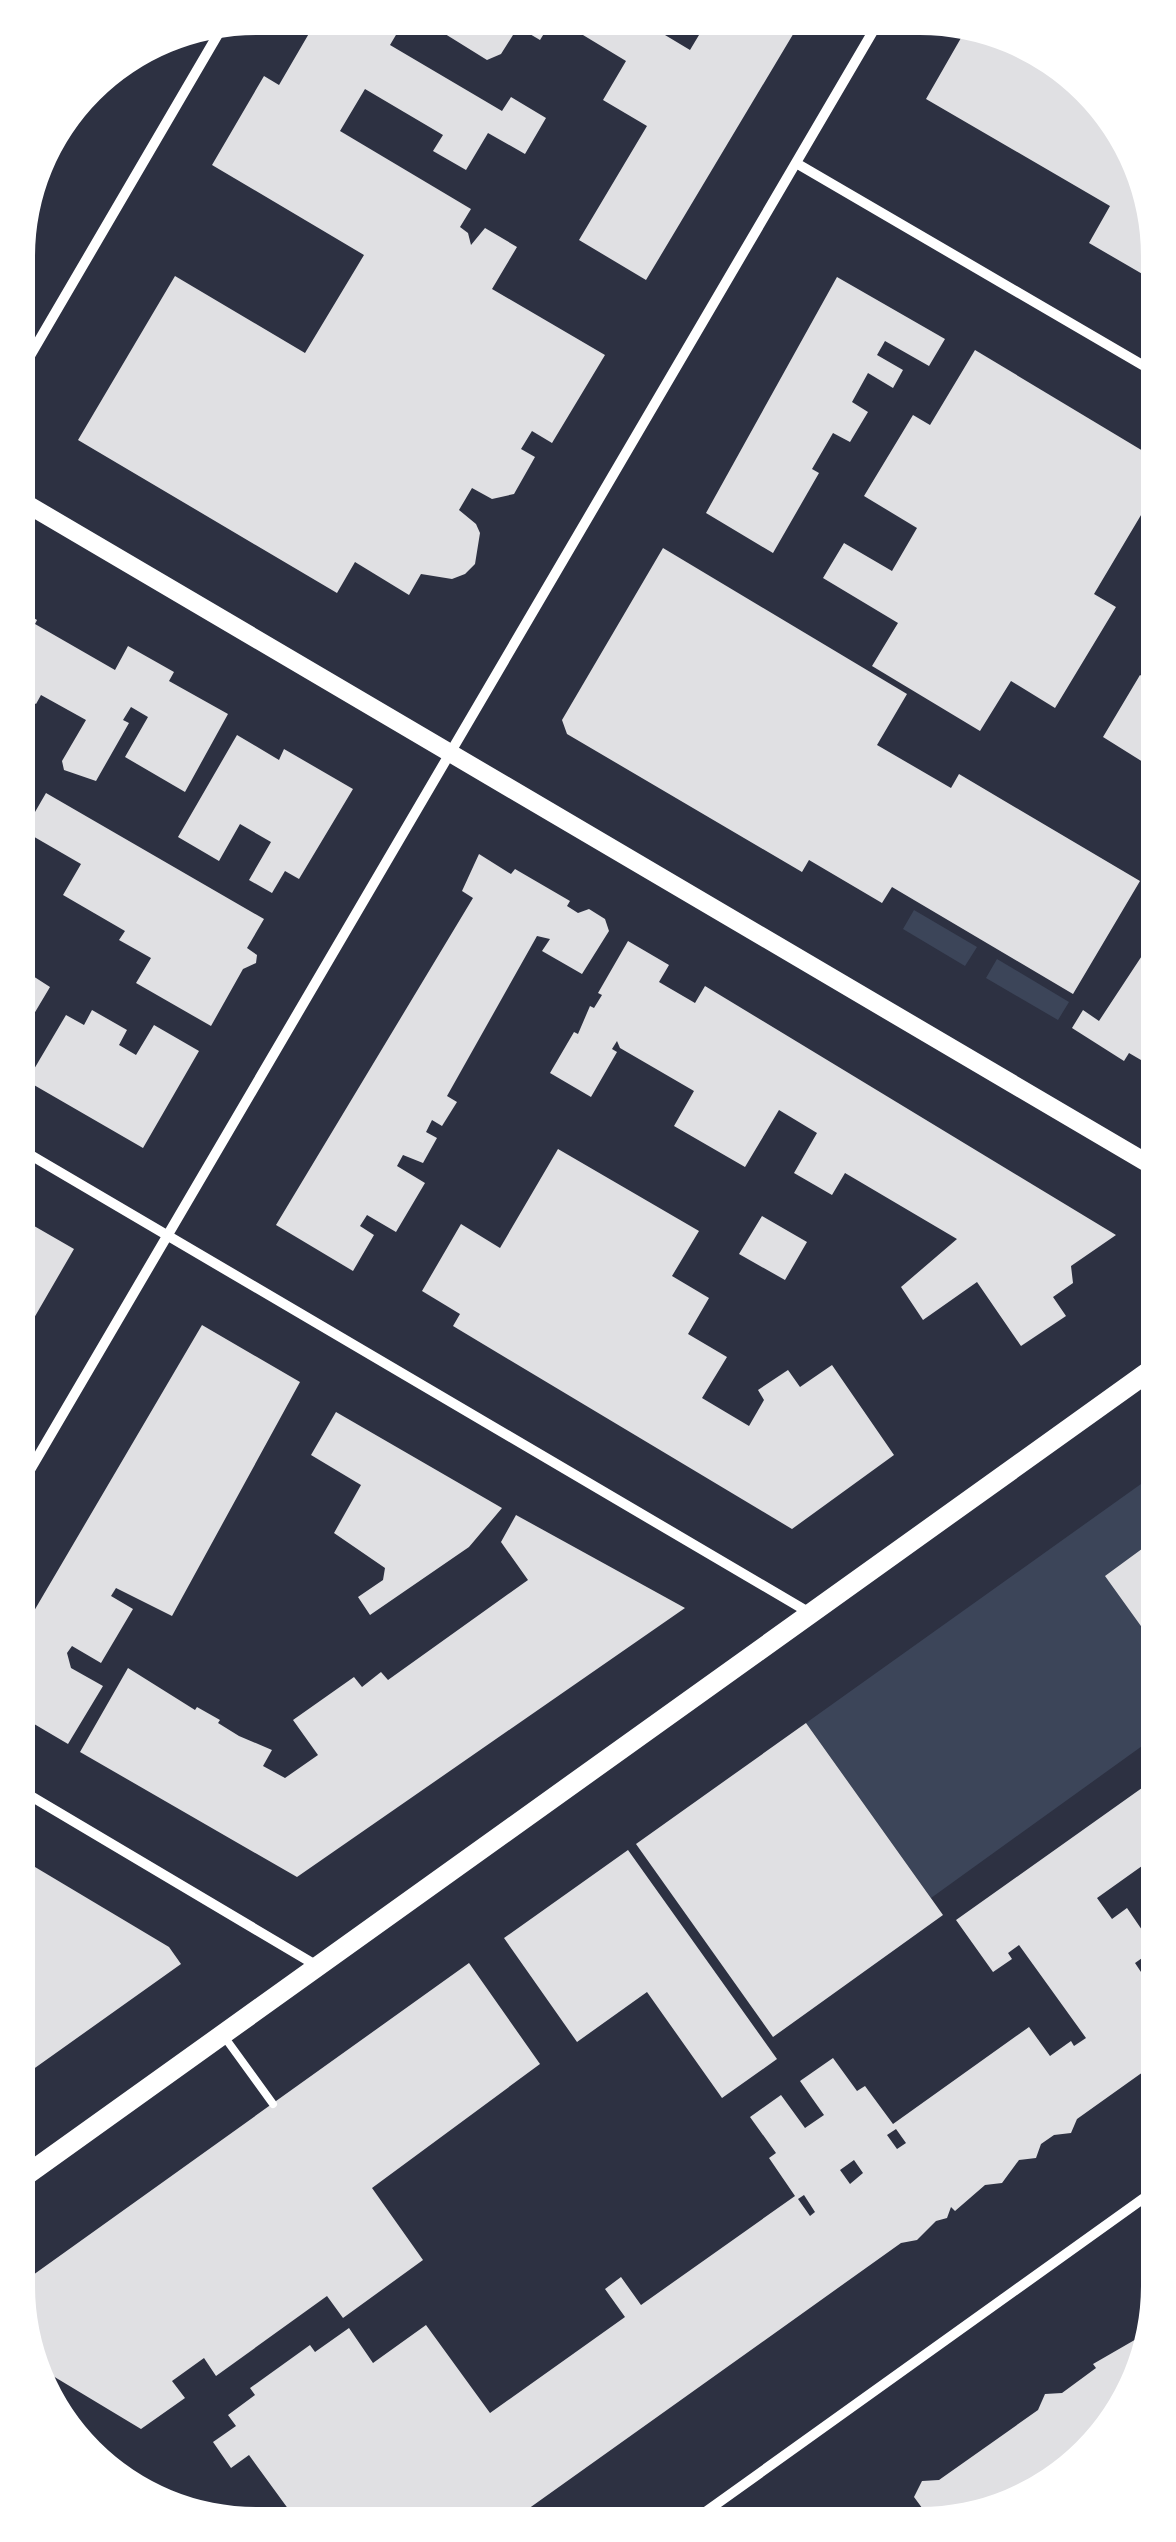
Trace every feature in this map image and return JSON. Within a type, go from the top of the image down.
[{"type":"main road","points":[[35,2169],[1141,1376]]},
{"type":"street","points":[[35,1462],[871,35]]},
{"type":"street","points":[[35,347],[215,40]]},
{"type":"street","points":[[796,163],[1141,364]]},
{"type":"street","points":[[35,509],[1141,1159]]},
{"type":"street","points":[[35,1158],[811,1614]]},
{"type":"street","points":[[35,1799],[319,1967]]},
{"type":"street","points":[[712,2507],[1141,2200]]},
{"type":"lane","points":[[223,2035],[273,2104]]},
{"type":"shaded area","points":[[914,910],[977,947],[965,966],[903,929]]},
{"type":"shaded area","points":[[997,959],[1069,1002],[1058,1020],[986,978]]},
{"type":"shaded area","points":[[1141,1484],[1141,1747],[931,1898],[806,1723]]},
{"type":"building","points":[[308,35],[396,35],[390,45],[502,111],[511,97],[546,118],[525,154],[488,133],[466,170],[433,151],[443,135],[365,89],[340,131],[471,209],[460,227],[468,233],[471,245],[485,228],[517,247],[492,289],[605,355],[552,443],[532,431],[521,449],[535,457],[514,494],[492,499],[472,488],[459,510],[476,524],[480,533],[475,564],[452,579],[421,574],[409,595],[355,562],[337,593],[78,440],[175,276],[305,353],[364,255],[212,165],[264,76],[279,85]]},
{"type":"building","points":[[447,35],[513,35],[501,54],[487,60]]},
{"type":"building","points":[[583,35],[665,35],[690,50],[699,35],[793,35],[646,280],[579,240],[647,126],[603,100],[626,61]]},
{"type":"building","points":[[961,39],[1018,58],[1066,90],[1095,122],[1124,172],[1139,227],[1141,273],[1089,243],[1110,206],[926,99]]},
{"type":"building","points":[[837,277],[945,339],[929,366],[885,341],[877,355],[903,370],[893,388],[868,373],[852,402],[868,412],[850,442],[833,433],[812,469],[819,473],[773,553],[706,513]]},
{"type":"building","points":[[975,350],[1141,450],[1141,515],[1094,594],[1116,607],[1055,708],[1011,681],[980,731],[872,666],[898,623],[823,578],[844,543],[892,571],[917,528],[864,496],[913,415],[930,425]]},
{"type":"building","points":[[663,548],[907,694],[877,745],[951,788],[959,774],[1140,881],[1073,994],[892,887],[882,903],[809,860],[802,872],[567,734],[562,720]]},
{"type":"building","points":[[35,624],[115,670],[128,646],[174,672],[169,681],[228,714],[185,792],[125,757],[148,717],[131,707],[123,720],[129,723],[96,781],[64,770],[62,761],[86,720],[41,695],[36,704]]},
{"type":"building","points":[[1140,675],[1141,676],[1141,761],[1103,737]]},
{"type":"building","points":[[237,735],[279,760],[284,749],[353,789],[299,879],[285,871],[272,893],[249,880],[271,842],[240,824],[219,861],[178,837]]},
{"type":"building","points":[[46,793],[264,919],[247,948],[257,955],[256,963],[243,969],[211,1026],[136,983],[151,958],[119,940],[125,931],[63,895],[81,864],[35,837],[35,812]]},
{"type":"building","points":[[479,854],[511,874],[515,869],[570,901],[567,906],[578,913],[589,909],[605,919],[609,931],[582,974],[542,951],[550,939],[537,936],[447,1096],[457,1102],[442,1126],[432,1120],[426,1132],[437,1138],[423,1163],[403,1155],[397,1166],[425,1183],[396,1232],[367,1215],[360,1226],[374,1235],[353,1271],[276,1225],[473,898],[462,891]]},
{"type":"building","points":[[628,941],[669,965],[659,982],[695,1003],[705,986],[1116,1235],[1071,1266],[1073,1283],[1053,1297],[1066,1316],[1021,1346],[977,1282],[923,1320],[901,1287],[957,1239],[845,1173],[832,1195],[794,1173],[817,1133],[779,1110],[745,1167],[674,1126],[694,1091],[620,1048],[617,1041],[612,1049],[617,1052],[591,1097],[550,1073],[574,1032],[578,1034],[590,1006],[594,1008],[602,995],[598,993]]},
{"type":"building","points":[[1141,957],[1141,1060],[1129,1053],[1124,1061],[1072,1028],[1083,1010],[1099,1021]]},
{"type":"building","points":[[35,977],[50,987],[35,1012]]},
{"type":"building","points":[[92,1010],[127,1030],[119,1045],[136,1055],[154,1025],[199,1051],[143,1148],[35,1086],[35,1067],[66,1015],[84,1025]]},
{"type":"building","points":[[558,1149],[699,1231],[672,1276],[709,1298],[688,1334],[727,1357],[702,1398],[749,1426],[764,1400],[758,1390],[788,1370],[800,1387],[832,1365],[894,1455],[792,1529],[453,1326],[460,1314],[422,1291],[461,1224],[500,1248]]},
{"type":"building","points":[[762,1216],[807,1242],[785,1280],[739,1254]]},
{"type":"building","points":[[35,1226],[74,1249],[35,1316]]},
{"type":"building","points":[[202,1325],[300,1382],[172,1616],[116,1588],[111,1596],[133,1609],[101,1663],[72,1646],[67,1653],[71,1668],[103,1686],[68,1744],[35,1724],[35,1609]]},
{"type":"building","points":[[336,1412],[502,1508],[469,1547],[370,1615],[358,1597],[383,1580],[385,1568],[334,1533],[361,1485],[311,1455]]},
{"type":"building","points":[[516,1515],[685,1608],[297,1877],[80,1752],[128,1668],[195,1710],[197,1707],[220,1720],[218,1723],[239,1736],[272,1750],[263,1766],[285,1778],[318,1755],[293,1720],[354,1677],[362,1687],[381,1672],[388,1680],[528,1580],[501,1542]]},
{"type":"building","points":[[1141,1550],[1141,1626],[1105,1576]]},
{"type":"building","points":[[806,1723],[943,1915],[773,2037],[636,1844]]},
{"type":"building","points":[[1141,1789],[1141,1867],[1097,1898],[1112,1919],[1127,1908],[1141,1928],[1141,1959],[1135,1963],[1141,1972],[1141,2073],[1077,2119],[1071,2133],[1054,2135],[1041,2144],[1036,2158],[1019,2160],[1002,2183],[985,2185],[955,2211],[951,2207],[947,2218],[936,2221],[917,2240],[901,2243],[531,2507],[287,2507],[249,2455],[231,2468],[213,2442],[236,2426],[228,2415],[255,2395],[250,2388],[310,2345],[315,2352],[349,2328],[373,2363],[426,2325],[490,2413],[625,2317],[605,2289],[621,2277],[641,2305],[795,2196],[769,2158],[776,2153],[750,2117],[781,2095],[805,2128],[824,2115],[800,2081],[833,2058],[857,2091],[865,2086],[893,2124],[1029,2027],[1050,2056],[1071,2041],[1074,2046],[1086,2038],[1019,1945],[1008,1953],[1012,1959],[993,1972],[956,1920]],"holes":[[[896,2129],[906,2143],[897,2149],[887,2135]],[[854,2160],[863,2173],[850,2184],[840,2170]],[[804,2195],[815,2212],[810,2216],[798,2199]]]},
{"type":"building","points":[[628,1850],[777,2059],[722,2098],[647,1992],[577,2042],[504,1938]]},
{"type":"building","points":[[35,1867],[169,1947],[181,1964],[35,2068]]},
{"type":"building","points":[[469,1963],[540,2064],[372,2188],[423,2260],[343,2318],[327,2296],[216,2376],[204,2358],[172,2381],[185,2398],[141,2429],[56,2378],[37,2315],[35,2274]]},
{"type":"building","points":[[1134,2341],[1111,2396],[1086,2432],[1066,2452],[1004,2490],[949,2505],[921,2507],[914,2497],[922,2481],[939,2480],[1038,2410],[1045,2394],[1062,2393],[1096,2368],[1093,2364]]}]
